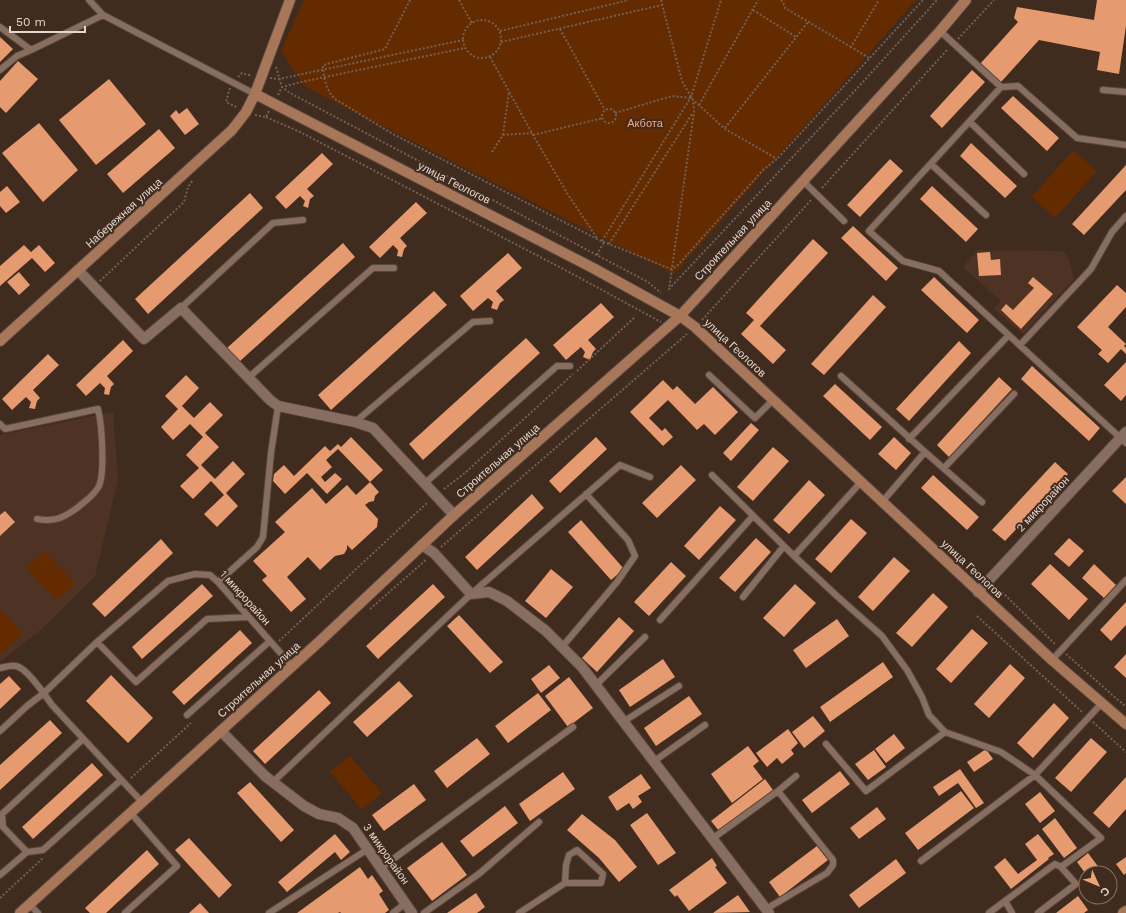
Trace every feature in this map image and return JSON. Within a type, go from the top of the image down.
[{"type":"street","name":"Набережная улица","points":[[0,341],[232,130],[246,112],[255,94],[290,0]]},
{"type":"street","name":"Строительная улица","points":[[20,913],[292,666],[454,515],[680,316],[940,32],[966,0]]},
{"type":"street","name":"улица Геологов","points":[[255,94],[593,268],[680,316],[695,327],[1052,660],[1126,724]]},
{"type":"street","points":[[78,270],[144,339],[181,308],[248,378],[278,406],[355,422],[373,428],[454,515]]},
{"type":"street","name":"2 микрорайон","points":[[978,592],[1124,438]]},
{"type":"street","points":[[422,545],[434,553],[471,594],[489,592],[507,601],[546,631],[582,667],[712,840],[768,911]]},
{"type":"street","name":"3 микрорайон","points":[[221,731],[265,776],[304,806],[320,814],[338,818],[353,828],[412,913]]},
{"type":"lane","points":[[89,0],[103,15],[255,94]]},
{"type":"lane","points":[[0,70],[17,56],[103,15]]},
{"type":"lane","points":[[0,27],[31,50]]},
{"type":"lane","points":[[940,32],[1001,87]]},
{"type":"lane","points":[[1124,438],[1008,336],[939,271],[903,261],[869,231],[1001,87],[1018,86],[1076,138],[1126,145]]},
{"type":"lane","points":[[1103,90],[1126,92]]},
{"type":"lane","points":[[970,122],[1024,174]]},
{"type":"lane","points":[[931,164],[986,215]]},
{"type":"lane","points":[[803,181],[844,221]]},
{"type":"lane","points":[[1020,345],[1091,269],[1112,232],[1126,216]]},
{"type":"lane","points":[[181,308],[273,223],[303,220]]},
{"type":"lane","points":[[248,378],[373,268],[394,268]]},
{"type":"lane","points":[[355,422],[473,322],[490,321]]},
{"type":"lane","points":[[909,439],[1008,336]]},
{"type":"lane","points":[[424,484],[557,366],[570,366]]},
{"type":"lane","points":[[709,375],[755,418],[773,400]]},
{"type":"lane","points":[[841,376],[909,439],[982,502]]},
{"type":"lane","points":[[944,468],[1014,394]]},
{"type":"lane","points":[[218,582],[257,547],[263,537],[271,454],[278,406]]},
{"type":"lane","points":[[0,424],[5,429],[98,409],[102,466],[99,485],[91,497],[67,515],[50,521],[37,519]]},
{"type":"lane","points":[[882,502],[925,452]]},
{"type":"lane","points":[[273,782],[471,594],[620,465],[650,477]]},
{"type":"lane","points":[[712,475],[794,556],[882,636],[907,670],[922,696],[929,715],[944,732],[1001,752],[1035,775],[1101,838],[1061,867]]},
{"type":"lane","points":[[794,556],[861,482]]},
{"type":"lane","points":[[562,647],[617,582],[635,556],[628,540],[586,494]]},
{"type":"lane","points":[[660,620],[753,516]]},
{"type":"lane","points":[[743,597],[784,546]]},
{"type":"lane","name":"1 микрорайон","points":[[0,731],[27,706],[44,693],[97,642],[168,581],[195,574],[210,575],[218,582],[292,666]]},
{"type":"lane","points":[[1052,660],[1126,580]]},
{"type":"lane","points":[[97,642],[136,682],[207,619],[248,617]]},
{"type":"lane","points":[[596,685],[645,637]]},
{"type":"lane","points":[[187,715],[272,643]]},
{"type":"lane","points":[[0,668],[15,666],[22,668],[44,693],[52,705],[142,802]]},
{"type":"lane","points":[[623,722],[679,686]]},
{"type":"lane","points":[[921,861],[1035,775],[1102,703]]},
{"type":"lane","points":[[653,762],[705,725]]},
{"type":"lane","points":[[381,868],[573,728]]},
{"type":"lane","points":[[826,744],[866,791],[944,732]]},
{"type":"lane","points":[[27,852],[3,827],[2,814],[83,739]]},
{"type":"lane","points":[[712,840],[796,776]]},
{"type":"lane","points":[[0,875],[27,852],[43,850],[123,782]]},
{"type":"lane","points":[[768,911],[827,872],[832,865],[833,860],[778,791]]},
{"type":"lane","points":[[125,913],[176,866],[130,812]]},
{"type":"lane","points":[[424,913],[480,873],[539,822]]},
{"type":"lane","points":[[268,913],[368,849]]},
{"type":"lane","points":[[519,913],[565,883],[601,883],[604,874],[577,850],[569,855],[566,865],[565,883]]},
{"type":"lane","points":[[989,913],[1054,864],[1061,867],[1076,884],[1038,913]]},
{"type":"lane","points":[[1005,901],[1012,913]]},
{"type":"lane","points":[[393,913],[406,903]]},
{"type":"lane","points":[[30,904],[38,913]]},
{"type":"path","points":[[410,0],[385,49],[323,64],[324,77],[329,93],[335,99],[391,132],[600,241],[671,269],[677,266],[764,170],[776,159],[923,0]]},
{"type":"path","points":[[459,0],[472,23]]},
{"type":"path","points":[[500,31],[629,0]]},
{"type":"path","points":[[661,0],[682,82],[693,100],[725,128],[776,159]]},
{"type":"path","points":[[600,241],[691,97],[721,0]]},
{"type":"path","points":[[699,105],[758,0]]},
{"type":"path","points":[[781,0],[785,8],[869,58]]},
{"type":"path","points":[[851,47],[879,0]]},
{"type":"path","points":[[693,100],[694,112],[668,289],[862,83],[937,0]]},
{"type":"path","points":[[501,42],[662,5]]},
{"type":"path","points":[[752,10],[796,37]]},
{"type":"path","points":[[481,20],[491,22],[500,31],[501,42],[497,51],[490,57],[480,58],[472,55],[465,48],[463,40],[465,30],[472,23],[481,20]]},
{"type":"path","points":[[725,128],[808,22]]},
{"type":"path","points":[[560,29],[606,110]]},
{"type":"path","points":[[260,78],[279,79],[463,40]]},
{"type":"path","points":[[282,87],[465,48]]},
{"type":"path","points":[[490,57],[532,134],[567,193],[592,232],[600,241]]},
{"type":"path","points":[[279,79],[282,87],[290,93],[648,282],[662,294]]},
{"type":"path","points":[[492,152],[503,135],[509,91]]},
{"type":"path","points":[[606,110],[611,110],[616,113],[672,96],[691,97]]},
{"type":"path","points":[[603,118],[602,115],[606,110]]},
{"type":"path","points":[[609,244],[694,112]]},
{"type":"path","points":[[603,118],[607,122],[613,122],[616,113]]},
{"type":"path","points":[[252,121],[258,116]]},
{"type":"path","points":[[266,117],[328,147],[567,271],[669,326]]},
{"type":"path","points":[[503,135],[532,134],[603,118]]},
{"type":"path","points":[[94,286],[184,202],[188,187],[196,176]]},
{"type":"path","points":[[593,268],[597,255],[604,242]]},
{"type":"path","points":[[272,643],[435,495],[465,473],[635,317]]},
{"type":"path","points":[[366,612],[639,375]]},
{"type":"path","points":[[977,616],[1126,752]]},
{"type":"path","points":[[123,782],[194,720]]},
{"type":"path","points":[[0,898],[46,855]]},
{"type":"shaded area","points":[[977,250],[1062,251],[1068,257],[1074,279],[1023,334],[994,309],[1001,301],[963,267]]},
{"type":"shaded area","points":[[113,412],[118,480],[95,576],[45,626],[0,662],[0,435]]},
{"type":"green space","name":"Акбота","points":[[304,0],[916,0],[674,274],[304,86],[281,51]]},
{"type":"green space","points":[[1073,150],[1097,171],[1055,218],[1032,197]]},
{"type":"green space","points":[[44,551],[75,583],[57,600],[26,569]]},
{"type":"green space","points":[[0,609],[23,634],[1,654],[0,653]]},
{"type":"green space","points":[[350,756],[382,793],[362,810],[330,772]]},
{"type":"building","points":[[1097,0],[1126,0],[1126,26],[1119,74],[1097,70],[1100,52],[1039,40],[1001,82],[980,64],[1018,22],[1014,18],[1017,7],[1094,20]]},
{"type":"building","points":[[0,37],[13,49],[0,62]]},
{"type":"building","points":[[18,61],[38,79],[6,113],[0,107],[0,81]]},
{"type":"building","points":[[972,70],[985,82],[942,128],[930,116]]},
{"type":"building","points":[[109,79],[146,124],[96,165],[59,120]]},
{"type":"building","points":[[1013,96],[1059,138],[1047,151],[1001,108]]},
{"type":"building","points":[[187,108],[199,124],[185,135],[170,116],[176,110],[179,114]]},
{"type":"building","points":[[39,123],[78,170],[43,202],[2,153]]},
{"type":"building","points":[[159,129],[175,148],[123,193],[107,174]]},
{"type":"building","points":[[971,143],[1017,186],[1005,198],[960,156]]},
{"type":"building","points":[[322,153],[333,164],[307,189],[314,196],[310,199],[308,208],[303,206],[305,201],[300,196],[286,209],[275,197]]},
{"type":"building","points":[[890,159],[903,171],[860,217],[847,205]]},
{"type":"building","points":[[1126,165],[1126,190],[1084,235],[1072,224]]},
{"type":"building","points":[[7,186],[20,202],[6,213],[0,206],[0,192]]},
{"type":"building","points":[[932,186],[978,229],[966,242],[920,199]]},
{"type":"building","points":[[250,193],[263,208],[148,314],[135,299]]},
{"type":"building","points":[[416,202],[427,213],[400,238],[407,246],[404,249],[402,257],[397,256],[398,250],[393,245],[380,258],[369,247]]},
{"type":"building","points":[[853,226],[898,268],[886,281],[841,238]]},
{"type":"building","points":[[813,239],[828,253],[760,326],[786,350],[773,364],[741,334],[754,320],[746,313]]},
{"type":"building","points":[[343,243],[355,257],[239,362],[227,348]]},
{"type":"building","points":[[24,245],[31,252],[39,245],[55,263],[45,272],[32,258],[0,286],[0,266]]},
{"type":"building","points":[[990,252],[991,260],[1000,259],[1001,275],[979,276],[977,253]]},
{"type":"building","points":[[508,253],[522,268],[496,291],[504,300],[500,303],[497,310],[491,308],[493,302],[488,298],[473,311],[460,296]]},
{"type":"building","points":[[19,272],[30,285],[19,295],[7,282]]},
{"type":"building","points":[[934,277],[979,320],[967,333],[921,290]]},
{"type":"building","points":[[1033,277],[1053,294],[1021,329],[1001,310],[1006,304],[1013,310],[1034,288],[1028,283]]},
{"type":"building","points":[[1117,285],[1126,293],[1126,307],[1108,327],[1126,344],[1124,346],[1126,348],[1126,354],[1121,349],[1108,363],[1098,354],[1102,350],[1077,327]]},
{"type":"building","points":[[434,291],[447,305],[331,410],[318,395]]},
{"type":"building","points":[[873,295],[886,307],[824,375],[811,364]]},
{"type":"building","points":[[601,303],[614,317],[588,340],[596,349],[590,360],[583,357],[585,352],[581,347],[566,360],[553,345]]},
{"type":"building","points":[[526,338],[540,353],[423,460],[409,444]]},
{"type":"building","points":[[123,340],[133,351],[107,376],[114,384],[111,387],[109,395],[104,394],[105,388],[100,383],[86,396],[76,385]]},
{"type":"building","points":[[959,341],[971,353],[909,421],[896,409]]},
{"type":"building","points":[[48,354],[59,365],[33,390],[40,398],[37,401],[35,409],[29,408],[31,402],[26,397],[12,410],[2,399]]},
{"type":"building","points":[[1126,362],[1126,395],[1121,401],[1104,385]]},
{"type":"building","points":[[1032,366],[1100,428],[1089,441],[1021,379]]},
{"type":"building","points":[[186,375],[199,388],[182,406],[194,418],[210,402],[223,415],[205,433],[219,447],[201,465],[215,479],[233,461],[245,474],[226,493],[238,506],[217,527],[204,514],[224,495],[211,481],[193,499],[180,486],[199,468],[186,455],[203,437],[190,424],[173,440],[161,427],[178,409],[165,396]]},
{"type":"building","points":[[999,377],[1012,389],[949,457],[937,445]]},
{"type":"building","points":[[663,380],[673,390],[677,386],[695,404],[713,387],[738,412],[715,435],[704,424],[697,430],[668,400],[649,418],[662,431],[665,428],[673,437],[663,446],[630,412]]},
{"type":"building","points":[[835,384],[882,427],[870,440],[823,396]]},
{"type":"building","points":[[751,423],[759,430],[731,461],[723,453]]},
{"type":"building","points":[[351,437],[383,470],[370,482],[338,449],[326,460],[332,467],[321,477],[325,482],[335,473],[342,479],[327,494],[307,473],[285,494],[273,481],[274,474],[284,465],[294,476],[325,446],[330,451],[338,444],[341,447]]},
{"type":"building","points":[[596,437],[607,449],[560,493],[549,481]]},
{"type":"building","points":[[894,437],[911,453],[896,470],[878,454]]},
{"type":"building","points":[[773,447],[789,461],[753,501],[737,487]]},
{"type":"building","points":[[1055,462],[1068,474],[1005,541],[992,530]]},
{"type":"building","points":[[681,465],[696,480],[657,518],[642,503]]},
{"type":"building","points":[[933,475],[979,517],[967,530],[921,488]]},
{"type":"building","points":[[1126,477],[1126,504],[1112,491]]},
{"type":"building","points":[[809,480],[825,495],[789,534],[773,520]]},
{"type":"building","points":[[370,482],[379,492],[375,496],[374,501],[365,505],[378,519],[377,527],[352,550],[347,545],[347,549],[344,554],[335,556],[320,570],[308,557],[287,577],[306,599],[291,612],[262,580],[267,576],[253,561],[285,532],[275,522],[312,488],[326,504],[347,485],[356,495]]},
{"type":"building","points":[[532,494],[544,508],[477,570],[465,557]]},
{"type":"building","points":[[720,506],[736,520],[699,560],[684,546]]},
{"type":"building","points":[[5,511],[15,522],[0,536],[0,515]]},
{"type":"building","points":[[851,519],[867,533],[831,573],[815,559]]},
{"type":"building","points":[[581,520],[624,569],[611,580],[568,532]]},
{"type":"building","points":[[756,538],[771,552],[735,592],[719,578]]},
{"type":"building","points":[[1069,538],[1084,551],[1069,567],[1054,554]]},
{"type":"building","points":[[161,539],[173,553],[105,617],[92,604]]},
{"type":"building","points":[[894,557],[910,571],[873,611],[858,597]]},
{"type":"building","points":[[671,562],[686,576],[649,616],[634,602]]},
{"type":"building","points":[[1050,564],[1088,599],[1069,620],[1031,584]]},
{"type":"building","points":[[1094,564],[1116,585],[1104,598],[1082,578]]},
{"type":"building","points":[[551,569],[573,587],[546,618],[525,601]]},
{"type":"building","points":[[202,584],[213,596],[142,659],[132,647]]},
{"type":"building","points":[[433,584],[445,597],[378,659],[366,646]]},
{"type":"building","points":[[795,584],[816,603],[784,637],[763,618]]},
{"type":"building","points":[[933,593],[948,607],[912,647],[896,633]]},
{"type":"building","points":[[1126,602],[1126,625],[1111,641],[1100,630]]},
{"type":"building","points":[[459,615],[503,662],[490,673],[447,626]]},
{"type":"building","points":[[619,617],[634,631],[597,672],[582,658]]},
{"type":"building","points":[[837,619],[849,636],[806,668],[793,650]]},
{"type":"building","points":[[972,629],[988,643],[951,683],[936,669]]},
{"type":"building","points":[[240,630],[252,643],[184,705],[172,692]]},
{"type":"building","points":[[1126,654],[1126,678],[1114,667]]},
{"type":"building","points":[[663,659],[675,677],[630,707],[619,690]]},
{"type":"building","points":[[883,662],[893,677],[830,722],[820,707]]},
{"type":"building","points":[[1010,664],[1025,678],[989,718],[974,704]]},
{"type":"building","points":[[549,665],[560,678],[541,693],[531,679]]},
{"type":"building","points":[[111,675],[153,718],[128,743],[86,701]]},
{"type":"building","points":[[9,676],[21,689],[0,709],[0,684]]},
{"type":"building","points":[[569,677],[593,708],[568,727],[545,696]]},
{"type":"building","points":[[399,681],[413,696],[367,737],[353,722]]},
{"type":"building","points":[[319,690],[331,703],[265,764],[253,751]]},
{"type":"building","points":[[538,693],[551,710],[508,743],[495,726]]},
{"type":"building","points":[[689,696],[702,714],[656,746],[644,728]]},
{"type":"building","points":[[1054,703],[1069,718],[1033,758],[1017,743]]},
{"type":"building","points":[[813,716],[825,731],[804,748],[792,732]]},
{"type":"building","points":[[50,720],[62,733],[0,790],[0,765]]},
{"type":"building","points":[[788,729],[798,743],[791,750],[794,754],[782,764],[777,758],[767,767],[756,753]]},
{"type":"building","points":[[894,734],[905,748],[886,763],[875,749]]},
{"type":"building","points":[[477,738],[490,754],[447,788],[434,771]]},
{"type":"building","points":[[1091,738],[1107,752],[1071,792],[1055,778]]},
{"type":"building","points":[[748,746],[759,761],[753,766],[763,779],[732,803],[711,774]]},
{"type":"building","points":[[986,749],[993,759],[974,772],[967,762]]},
{"type":"building","points":[[874,750],[886,767],[868,780],[855,764]]},
{"type":"building","points":[[92,763],[103,775],[33,839],[22,827]]},
{"type":"building","points":[[960,769],[984,803],[976,808],[958,783],[939,796],[933,787]]},
{"type":"building","points":[[840,771],[850,784],[812,813],[802,800]]},
{"type":"building","points":[[563,772],[575,789],[530,821],[519,804]]},
{"type":"building","points":[[641,774],[651,788],[638,796],[642,802],[633,809],[629,803],[617,811],[608,797]]},
{"type":"building","points":[[1126,777],[1126,809],[1109,828],[1093,813]]},
{"type":"building","points":[[765,779],[773,790],[719,831],[711,821]]},
{"type":"building","points":[[250,782],[294,830],[281,842],[237,793]]},
{"type":"building","points":[[414,784],[426,800],[384,831],[372,815]]},
{"type":"building","points":[[961,791],[974,808],[918,850],[905,833]]},
{"type":"building","points":[[1040,792],[1055,811],[1040,823],[1025,804]]},
{"type":"building","points":[[505,806],[518,823],[473,857],[460,841]]},
{"type":"building","points":[[877,807],[886,819],[859,839],[850,828]]},
{"type":"building","points":[[647,813],[676,853],[658,865],[630,825]]},
{"type":"building","points":[[582,814],[615,840],[637,867],[619,882],[599,858],[567,830]]},
{"type":"building","points":[[1055,818],[1077,848],[1064,858],[1042,829]]},
{"type":"building","points":[[335,834],[350,852],[341,860],[335,852],[287,892],[278,882]]},
{"type":"building","points":[[1038,834],[1054,854],[1011,889],[994,867],[1005,858],[1018,874],[1037,860],[1025,844]]},
{"type":"building","points":[[189,838],[232,885],[219,898],[175,850]]},
{"type":"building","points":[[442,842],[467,875],[432,901],[407,868]]},
{"type":"building","points":[[817,846],[828,860],[780,897],[769,882]]},
{"type":"building","points":[[147,850],[159,864],[106,913],[90,913],[85,908]]},
{"type":"building","points":[[1088,853],[1097,865],[1079,865],[1077,862]]},
{"type":"building","points":[[1126,857],[1126,873],[1124,875],[1118,865],[1116,864]]},
{"type":"building","points":[[712,858],[717,866],[715,867],[727,883],[689,911],[677,895],[675,897],[669,890]]},
{"type":"building","points":[[896,859],[906,873],[859,908],[849,895]]},
{"type":"building","points":[[360,867],[368,879],[372,875],[383,891],[379,894],[389,910],[385,913],[297,913]]},
{"type":"building","points":[[476,893],[485,907],[477,913],[447,913]]},
{"type":"building","points":[[738,895],[750,912],[713,913]]},
{"type":"building","points":[[1078,896],[1078,905],[1084,905],[1088,910],[1084,913],[1056,913]]},
{"type":"building","points":[[200,903],[209,913],[189,913]]}]
